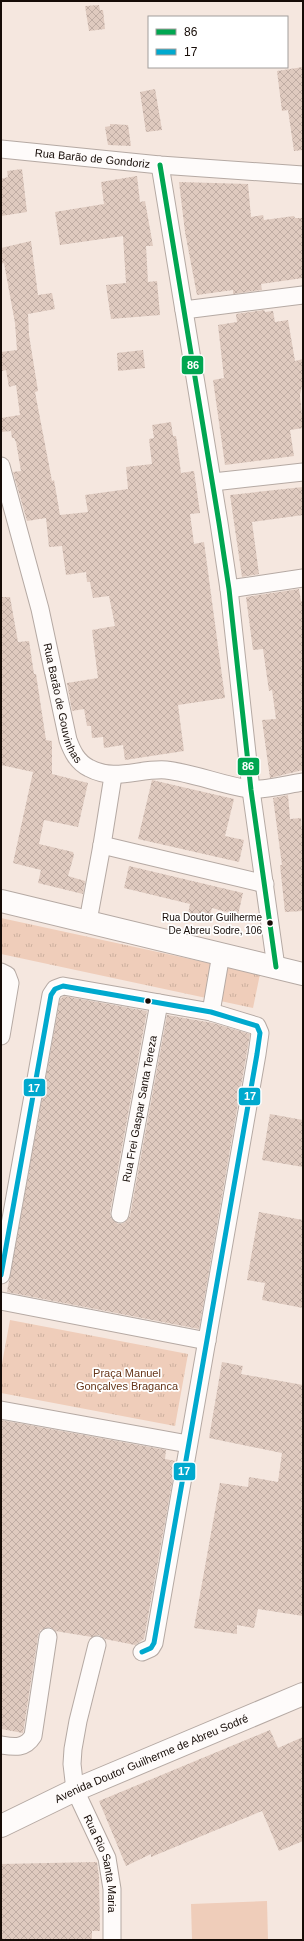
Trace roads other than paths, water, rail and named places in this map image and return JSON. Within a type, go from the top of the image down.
[{"type":"street","name":"Rua Barão de Gondoriz","points":[[1,150],[160,165],[303,175]]},
{"type":"street","points":[[160,165],[214,482],[229,588],[251,790],[276,967]]},
{"type":"street","points":[[184,310],[303,295]]},
{"type":"street","name":"Rua Barão de Gouvinhas","points":[[1,466],[40,610],[68,740],[72,751],[78,760],[89,768],[113,776]]},
{"type":"street","points":[[214,482],[303,472]]},
{"type":"street","points":[[229,588],[303,578]]},
{"type":"street","points":[[88,921],[113,776],[150,770],[165,770],[251,790],[303,782]]},
{"type":"street","points":[[102,845],[265,884]]},
{"type":"street","points":[[1,901],[303,974]]},
{"type":"street","points":[[210,1012],[220,954]]},
{"type":"street","points":[[1,972],[7,975],[10,983],[1,1036]]},
{"type":"street","points":[[1,1275],[51,994],[55,989],[63,986],[210,1012],[257,1026],[260,1033],[154,1643],[151,1648],[142,1652]]},
{"type":"street","name":"Rua Frei Gaspar Santa Tereza","points":[[120,1214],[159,1003]]},
{"type":"street","points":[[1,1301],[207,1341]]},
{"type":"street","points":[[1,1410],[188,1444]]},
{"type":"street","points":[[1,1744],[14,1747],[23,1745],[29,1742],[33,1736],[48,1637]]},
{"type":"street","points":[[75,1790],[73,1749],[98,1645]]},
{"type":"street","name":"Avenida Doutor Guilherme de Abreu Sodré","points":[[1,1826],[75,1790],[303,1694]]},
{"type":"street","name":"Rua Rio Santa Maria","points":[[75,1790],[107,1858],[112,1889],[112,1940]]},
{"type":"place","name":"Rua Doutor Guilherme De Abreu Sodre, 106","points":[[270,923]]},
{"type":"park label","name":"Praça Manuel Gonçalves Braganca","points":[[127,1379]]}]
